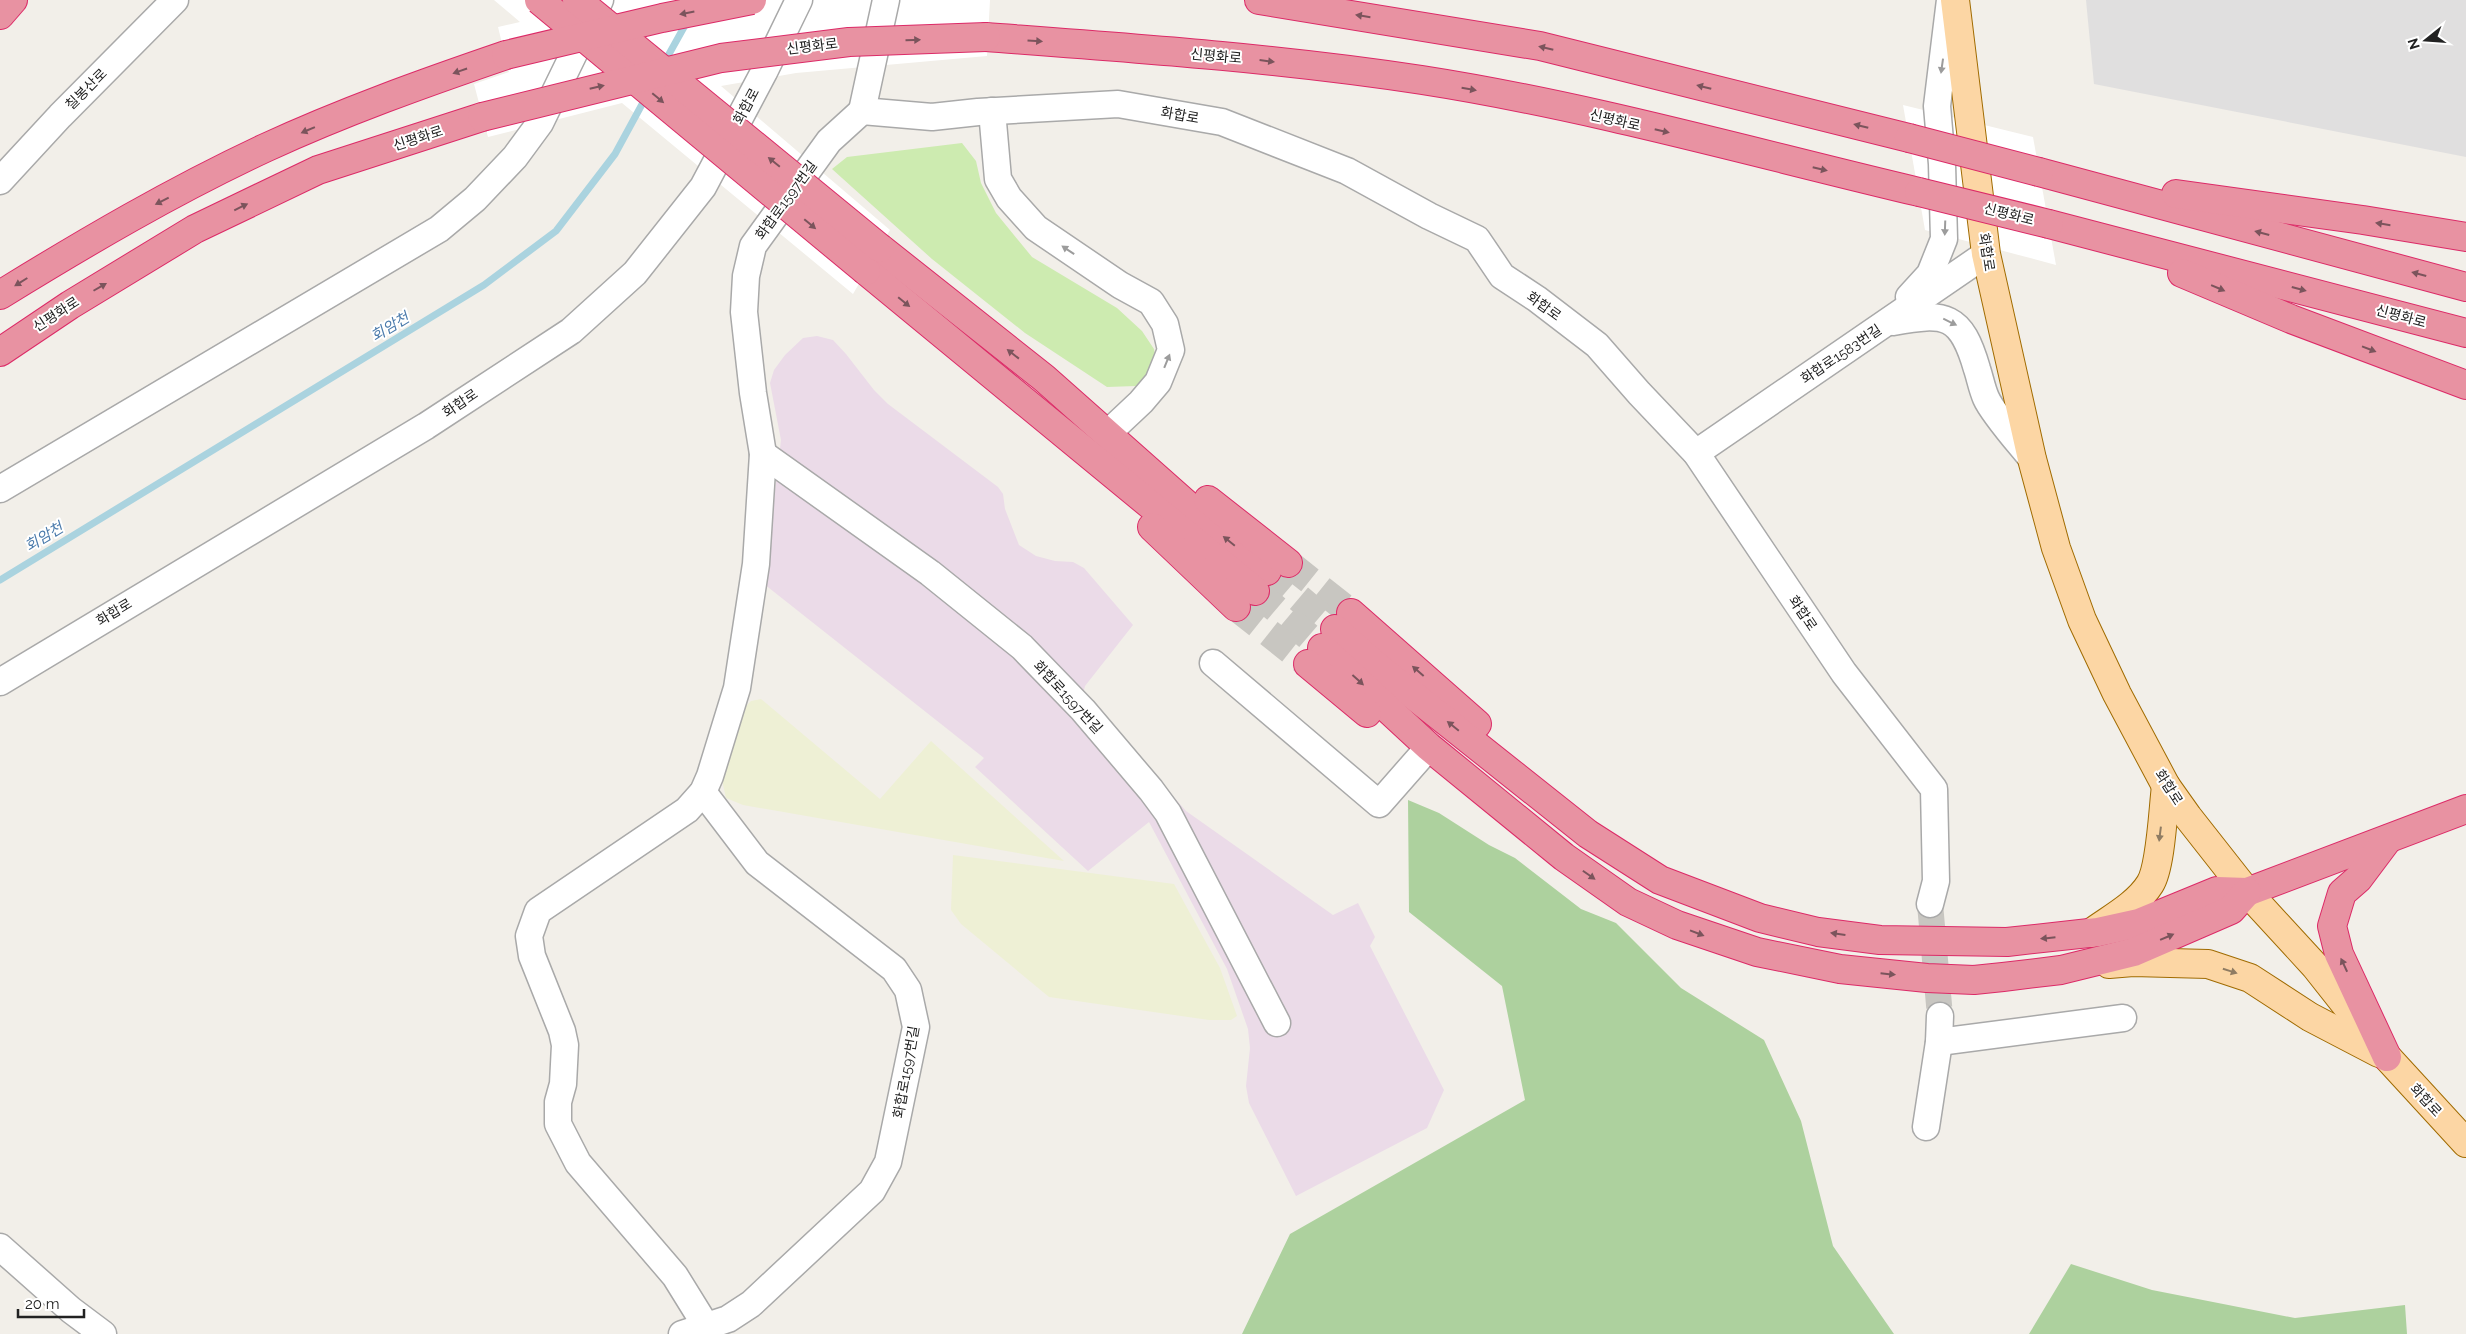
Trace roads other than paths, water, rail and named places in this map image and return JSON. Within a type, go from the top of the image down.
[{"type":"highway","points":[[0,15],[13,0]]},
{"type":"highway","points":[[528,0],[592,44]]},
{"type":"highway","points":[[539,0],[866,271],[1261,583],[1220,534],[1114,428],[1044,378],[880,248],[577,0]]},
{"type":"highway","points":[[0,295],[119,223],[266,148],[387,96],[506,55],[662,18],[752,0]]},
{"type":"highway","points":[[1259,0],[1540,46],[1909,138],[2466,287]]},
{"type":"highway","name":"신평화로","points":[[0,352],[70,304],[196,229],[318,170],[482,117],[721,58],[849,42],[986,37],[1246,58],[1421,80],[1542,102],[2049,224],[2466,333]]},
{"type":"highway","points":[[2048,175],[2363,220],[2466,237]]},
{"type":"highway","points":[[2093,235],[2291,319],[2466,385]]},
{"type":"highway","points":[[2247,892],[2231,910],[2134,952],[2061,970],[1974,980],[1927,978],[1840,969],[1772,956],[1710,938],[1628,902],[1564,857],[1424,753],[1329,638],[1374,664],[1588,834],[1660,880],[1760,918],[1818,932],[1880,940],[2007,942],[2091,933],[2139,923],[2217,891],[2247,892],[2466,809]]},
{"type":"highway","points":[[2387,1057],[2338,954],[2332,926],[2342,893],[2358,879],[2388,839]]},
{"type":"main road","name":"화합로","points":[[1956,0],[1986,254],[2032,459],[2056,548],[2082,620],[2117,694],[2166,786],[2247,892],[2315,966],[2387,1057],[2466,1143]]},
{"type":"main road","points":[[2091,933],[2136,900],[2151,884],[2156,864],[2166,786]]},
{"type":"main road","points":[[2061,970],[2133,962],[2208,964],[2250,978],[2310,1017],[2387,1057]]},
{"type":"street","name":"칠봉산로","points":[[0,181],[60,116],[175,0]]},
{"type":"street","points":[[0,489],[364,274],[446,223],[482,192],[515,157],[540,123],[600,0]]},
{"type":"street","name":"화합로","points":[[0,682],[426,426],[570,331],[635,273],[702,186],[764,72],[799,0]]},
{"type":"street","points":[[862,111],[886,0]]},
{"type":"street","points":[[1885,323],[1930,274],[1944,239],[1942,164],[1937,106],[1950,0]]},
{"type":"street","name":"화합로","points":[[862,111],[932,117],[992,111],[1118,104],[1222,122],[1347,171],[1429,216],[1477,239],[1502,276],[1537,299],[1597,345],[1696,453],[1844,673],[1934,789],[1936,882],[1930,904]]},
{"type":"street","name":"화합로1597번길","points":[[703,792],[757,863],[894,969],[908,990],[916,1027],[888,1162],[882,1176],[872,1191],[751,1304],[728,1319],[694,1330],[675,1276],[578,1163],[558,1124],[558,1102],[563,1084],[565,1045],[556,1016],[532,956],[529,936],[532,923],[538,911],[687,810],[703,792],[737,688],[756,564],[763,454],[753,393],[744,312],[746,276],[753,246],[829,141],[862,111]]},
{"type":"street","points":[[992,111],[998,179],[1009,198],[1036,228],[1120,285],[1152,302],[1165,324],[1171,350],[1158,382],[1114,428]]},
{"type":"street","name":"화합로1583번길","points":[[1696,453],[1986,254]]},
{"type":"street","points":[[1885,323],[1922,316],[1938,317],[1953,322],[1962,330],[1970,346],[1986,399],[2032,459]]},
{"type":"street","name":"화합로1597번길","points":[[763,454],[930,573],[1022,647],[1083,710],[1151,790],[1168,813],[1277,1024]]},
{"type":"street","points":[[1213,663],[1379,804],[1424,753]]},
{"type":"street","points":[[1926,1127],[1939,1042],[1940,1016]]},
{"type":"street","points":[[1939,1042],[2123,1018]]},
{"type":"street","points":[[0,1247],[71,1310],[104,1334]]},
{"type":"waterway","name":"회암천","points":[[664,63],[688,20]]},
{"type":"waterway","name":"회암천","points":[[0,580],[484,285],[556,231],[615,154],[646,97]]},
{"type":"tunnel","points":[[1288,563],[1351,613]]},
{"type":"tunnel","points":[[1267,571],[1335,629]]},
{"type":"tunnel","points":[[1255,591],[1322,648]]},
{"type":"tunnel","points":[[1236,607],[1308,664]]},
{"type":"tunnel","points":[[1930,904],[1940,1016]]}]
